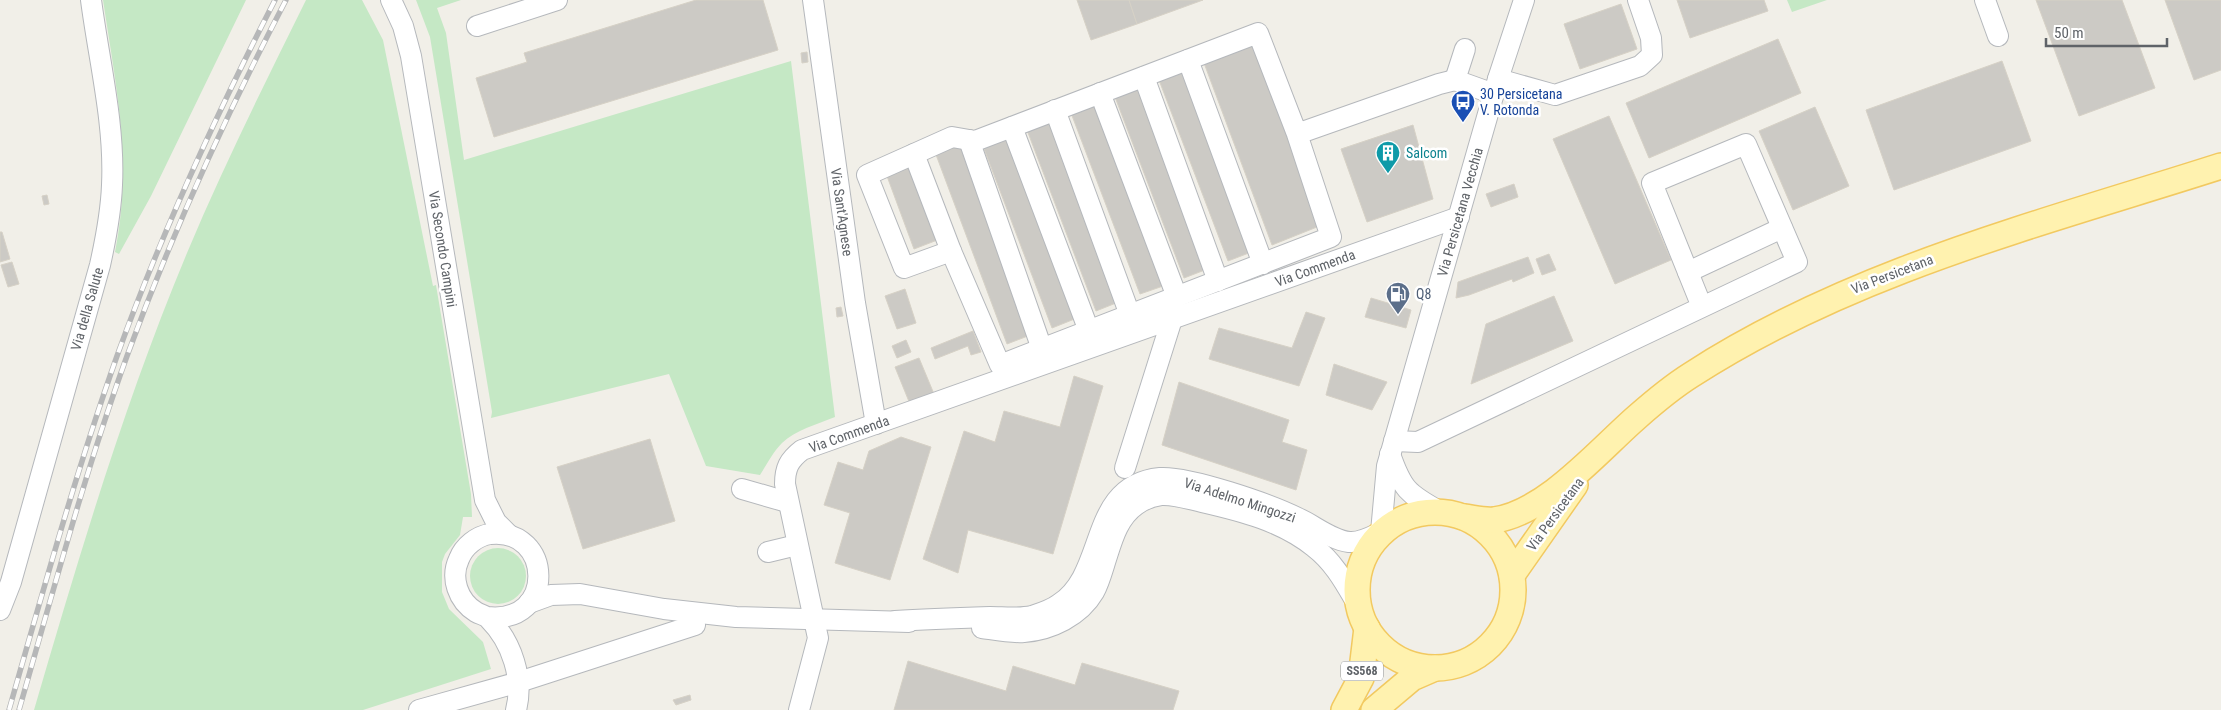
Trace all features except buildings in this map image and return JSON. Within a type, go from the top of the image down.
[{"type":"main road","name":"Via Persicetana","points":[[1512,575],[1558,507],[1600,454],[1637,417],[1682,380],[1731,349],[1795,315],[1859,286],[1939,256],[2221,166]]},
{"type":"main road","name":"Via Persicetana","points":[[1464,517],[1492,520],[1512,515],[1547,496],[1600,454]]},
{"type":"main road","points":[[1439,511],[1464,517],[1481,527],[1495,540],[1508,562],[1512,575],[1513,600],[1510,613],[1499,635],[1491,645],[1471,660],[1447,667],[1418,666],[1388,653],[1363,618],[1356,587],[1360,567],[1368,548],[1381,532],[1408,516],[1423,512],[1439,511]]},
{"type":"main road","name":"SS568","points":[[1344,710],[1361,678],[1363,618]]},
{"type":"main road","name":"SS568","points":[[1374,710],[1412,678],[1435,668]]},
{"type":"street","name":"Via della Salute","points":[[0,610],[12,582],[100,265],[107,233],[112,184],[111,147],[91,0]]},
{"type":"street","name":"Via Secondo Campini","points":[[391,0],[403,26],[411,56],[485,500],[496,522],[509,535]]},
{"type":"street","points":[[477,26],[557,0]]},
{"type":"street","name":"Via Sant'Agnese","points":[[813,0],[854,294],[876,424]]},
{"type":"street","name":"Via Persicetana Vecchia","points":[[1381,532],[1390,456],[1496,87],[1524,0]]},
{"type":"street","points":[[1297,134],[1438,84],[1455,80],[1555,95],[1640,66],[1652,55],[1653,47],[1638,0]]},
{"type":"street","points":[[1985,0],[1998,36]]},
{"type":"street","points":[[914,154],[950,250],[1000,365],[1332,238],[1297,134],[1258,34],[975,140],[952,137],[914,154],[868,175],[904,268],[950,250]]},
{"type":"street","points":[[1455,80],[1465,49]]},
{"type":"street","points":[[1188,60],[1263,264]]},
{"type":"street","points":[[1144,77],[1218,281]]},
{"type":"street","points":[[1100,93],[1177,297]]},
{"type":"street","points":[[1056,110],[1130,315]]},
{"type":"street","points":[[1012,127],[1089,331]]},
{"type":"street","points":[[969,140],[1042,349]]},
{"type":"street","points":[[1439,511],[1413,497],[1405,488],[1390,456],[1797,262],[1746,144],[1652,183],[1702,307]]},
{"type":"street","name":"Via Commenda","points":[[799,710],[818,638],[787,502],[785,472],[791,459],[802,450],[1459,217]]},
{"type":"street","points":[[1688,272],[1782,228]]},
{"type":"street","points":[[1125,468],[1172,319]]},
{"type":"street","name":"Via Adelmo Mingozzi","points":[[814,619],[895,621],[1030,616],[1059,605],[1075,591],[1084,578],[1109,510],[1130,489],[1142,483],[1160,478],[1176,479],[1208,486],[1285,511],[1326,534],[1349,542],[1363,541],[1381,532]]},
{"type":"street","points":[[742,489],[787,502]]},
{"type":"street","name":"Via Adelmo Mingozzi","points":[[895,621],[1022,632],[1040,630],[1058,623],[1076,613],[1093,593],[1109,548],[1125,514],[1142,501],[1162,495],[1182,497],[1238,511],[1265,519],[1298,535],[1316,548],[1340,573],[1363,618]]},
{"type":"street","name":"Via Secondo Campini","points":[[465,548],[480,524],[485,500]]},
{"type":"street","points":[[516,710],[520,693],[519,682],[510,649],[501,633],[487,617],[467,606],[460,595],[455,571],[459,558],[465,548],[474,540],[485,535],[509,535],[521,541],[530,550],[555,581],[580,594]]},
{"type":"street","points":[[768,552],[797,545]]},
{"type":"street","points":[[510,649],[513,631],[526,606],[536,594],[539,583],[537,561]]},
{"type":"street","points":[[487,617],[498,618],[508,616],[551,595],[580,594],[664,609],[718,615],[814,619]]},
{"type":"street","points":[[419,710],[519,682],[695,625]]},
{"type":"green space","points":[[103,0],[246,0],[151,196],[119,254],[115,252],[123,188],[123,157],[113,63]]},
{"type":"green space","points":[[306,0],[362,0],[383,40],[433,286],[436,285],[471,494],[472,517],[463,517],[460,535],[445,554],[442,562],[442,592],[449,609],[483,642],[491,669],[363,710],[34,710],[104,479],[164,309],[215,189]]},
{"type":"green space","points":[[416,0],[461,0],[437,8],[446,33],[464,160],[791,61],[835,417],[787,438],[776,450],[760,475],[706,466],[669,374],[491,418],[492,412],[430,37]]},
{"type":"green space","points":[[1787,0],[1827,0],[1792,12]]},
{"type":"green space","points":[[498,548],[509,550],[518,556],[524,565],[526,576],[524,587],[518,596],[509,602],[498,604],[487,602],[478,596],[472,587],[470,576],[472,565],[478,556],[487,550]]},
{"type":"railway","points":[[9,710],[74,488],[102,400],[134,310],[190,175],[275,0]]},
{"type":"railway","points":[[19,710],[83,488],[144,310],[181,220],[221,131],[286,0]]},
{"type":"place","name":"30 Persicetana V. Rotonda","points":[[1463,123]]},
{"type":"place","name":"Salcom","points":[[1388,174]]},
{"type":"place","name":"Q8","points":[[1398,315]]}]
